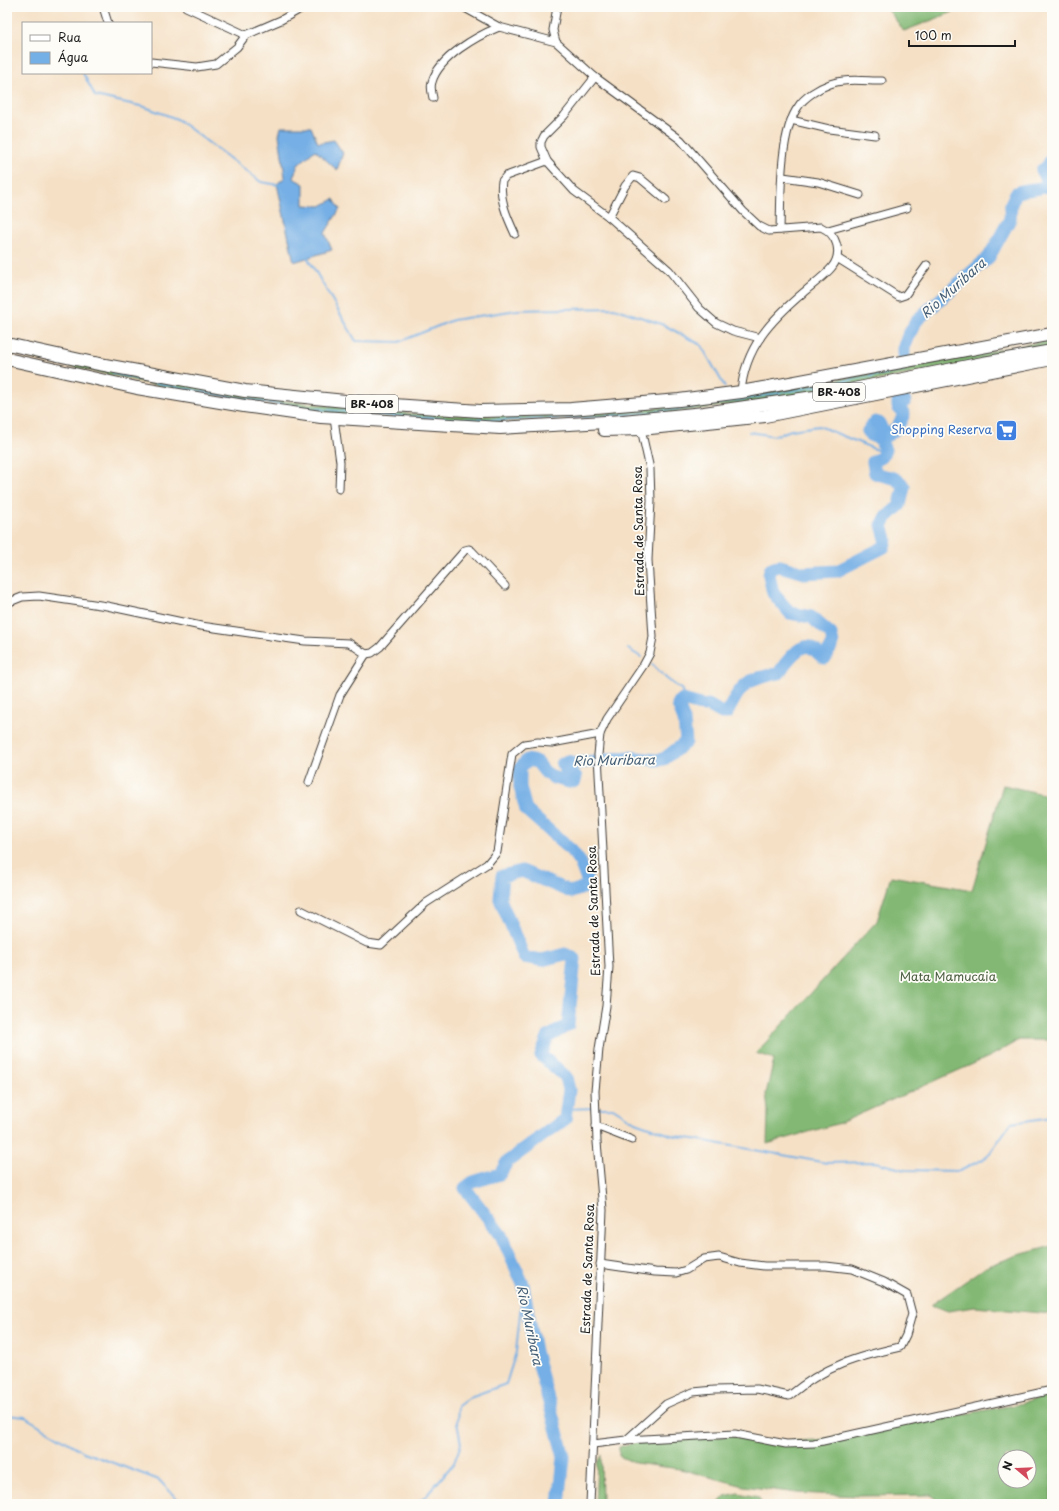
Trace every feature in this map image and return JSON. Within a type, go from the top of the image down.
[{"type":"highway","name":"BR-408","points":[[7,344],[94,363],[245,391],[365,403],[480,411],[571,409],[679,400],[740,392],[1052,334]]},
{"type":"highway","name":"BR-408","points":[[7,359],[137,388],[244,406],[334,418],[500,428],[623,421],[704,413],[814,397],[983,363],[1052,351]]},
{"type":"highway","points":[[406,423],[432,430],[468,433],[641,429],[773,414],[1052,359]]},
{"type":"street","points":[[103,7],[108,22]]},
{"type":"street","points":[[186,7],[246,35]]},
{"type":"street","points":[[152,62],[197,67],[216,64],[237,47],[246,35],[281,20],[304,7]]},
{"type":"street","points":[[463,7],[499,27],[556,42],[596,77],[681,140],[742,211],[759,226],[770,230],[821,227],[828,230],[834,236],[838,249],[832,267],[796,298],[760,338],[745,363],[740,392]]},
{"type":"street","points":[[556,42],[553,30],[557,7]]},
{"type":"street","points":[[433,98],[432,82],[439,70],[454,53],[475,38],[499,27]]},
{"type":"street","points":[[596,77],[564,116],[544,136],[541,142],[541,147],[547,161],[574,191],[609,217],[669,270],[699,308],[716,323],[733,331],[760,338]]},
{"type":"street","points":[[780,230],[786,139],[791,120],[798,106],[808,96],[830,84],[848,81],[882,80]]},
{"type":"street","points":[[791,120],[829,130],[875,135]]},
{"type":"street","points":[[515,234],[506,214],[502,197],[502,180],[506,176],[547,161]]},
{"type":"street","points":[[609,217],[625,186],[633,176],[640,178],[666,200]]},
{"type":"street","points":[[783,177],[818,182],[860,195]]},
{"type":"street","points":[[828,230],[907,208]]},
{"type":"street","points":[[836,258],[899,297],[905,295],[927,265]]},
{"type":"street","points":[[334,418],[340,462],[339,489]]},
{"type":"street","name":"Estrada de Santa Rosa","points":[[590,1504],[603,1210],[595,1104],[599,1049],[606,1006],[610,967],[598,755],[600,734],[607,719],[643,666],[650,653],[653,637],[648,560],[648,535],[651,501],[650,469],[641,429]]},
{"type":"street","points":[[7,603],[22,597],[39,596],[107,606],[201,626],[297,640],[349,642],[366,654],[372,653],[380,647],[465,550],[472,551],[506,586]]},
{"type":"street","points":[[309,782],[340,695],[366,654]]},
{"type":"street","points":[[301,910],[367,943],[381,945],[426,903],[487,864],[493,858],[497,852],[512,754],[524,744],[538,742],[552,743],[600,734]]},
{"type":"street","points":[[596,1126],[632,1140]]},
{"type":"street","points":[[600,1264],[676,1274],[704,1259],[719,1257],[740,1263],[764,1266],[826,1266],[852,1269],[884,1282],[907,1295],[912,1314],[906,1335],[900,1347],[849,1360],[818,1374],[789,1396],[757,1389],[693,1392],[666,1404],[626,1440]]},
{"type":"street","points":[[593,1444],[626,1440],[735,1434],[786,1444],[814,1443],[1052,1390]]},
{"type":"green space","points":[[886,7],[966,7],[904,31]]},
{"type":"green space","points":[[1052,340],[1052,347],[784,398],[663,414],[496,422],[340,415],[173,389],[7,352],[7,346],[284,401],[415,414],[522,416],[620,412],[725,400]]},
{"type":"green space","name":"Mata Mamucaia","points":[[1003,785],[1052,796],[1052,1040],[1019,1040],[991,1056],[840,1123],[767,1144],[768,1110],[766,1094],[774,1059],[756,1053],[877,921],[891,876],[972,890]]},
{"type":"green space","points":[[1052,1246],[1052,1314],[975,1307],[948,1311],[931,1305],[986,1267],[1015,1256]]},
{"type":"green space","points":[[1052,1395],[1052,1504],[944,1504],[931,1495],[859,1496],[797,1493],[744,1486],[680,1469],[635,1463],[619,1456],[619,1447],[633,1443],[678,1439],[732,1436],[765,1442],[818,1440],[1015,1405]]},
{"type":"green space","points":[[601,1455],[602,1504],[595,1504],[597,1463]]},
{"type":"green space","points":[[738,1493],[758,1497],[762,1504],[718,1504],[725,1496]]},
{"type":"water","points":[[281,127],[311,127],[318,143],[334,140],[343,153],[337,170],[315,150],[298,165],[293,178],[304,184],[304,205],[321,206],[334,199],[340,209],[325,233],[332,250],[294,262],[277,184],[285,177],[279,135]]},
{"type":"waterway","points":[[84,74],[95,96],[145,107],[177,119],[261,182],[279,185]]},
{"type":"waterway","name":"Rio Muribara","points":[[904,355],[904,348],[907,338],[917,320],[989,257],[1010,219],[1011,204],[1016,193],[1023,190],[1046,186],[1048,181],[1042,170],[1047,167],[1052,158]]},
{"type":"waterway","points":[[306,255],[356,341],[399,342],[453,320],[517,310],[614,308],[664,325],[701,345],[725,387]]},
{"type":"waterway","points":[[113,373],[235,397],[297,406],[423,418],[486,420],[611,416],[685,408],[758,397],[904,370]]},
{"type":"waterway","name":"Rio Muribara","points":[[559,1504],[564,1457],[535,1351],[523,1284],[501,1235],[465,1188],[473,1182],[500,1174],[507,1162],[565,1119],[569,1090],[566,1077],[541,1055],[548,1037],[568,1025],[575,959],[565,954],[542,960],[524,957],[500,899],[502,876],[522,871],[571,892],[589,886],[580,862],[571,850],[526,810],[520,787],[520,768],[527,760],[537,762],[545,772],[554,778],[569,782],[575,781],[576,777],[566,771],[562,764],[567,761],[577,763],[629,757],[656,760],[664,759],[686,742],[684,720],[678,705],[679,702],[683,700],[704,706],[708,705],[722,713],[727,713],[737,695],[746,684],[758,678],[779,673],[784,665],[801,648],[810,647],[825,658],[833,644],[831,634],[811,617],[790,613],[773,593],[769,575],[770,570],[774,567],[780,566],[804,573],[837,571],[884,547],[886,539],[882,525],[887,517],[900,505],[904,487],[898,480],[875,473],[873,462],[882,457],[885,450],[880,439],[872,436],[868,431],[875,422],[879,423],[885,436],[891,433],[899,424],[904,414],[898,407],[898,402],[905,401]]},
{"type":"waterway","points":[[749,432],[775,436],[791,430],[819,426],[884,453]]},
{"type":"waterway","points":[[628,649],[641,657]]},
{"type":"waterway","points":[[652,664],[667,679],[682,690],[683,700]]},
{"type":"waterway","points":[[567,1109],[594,1108]]},
{"type":"waterway","points":[[598,1108],[613,1108],[635,1122],[671,1135],[827,1163],[875,1162],[905,1170],[960,1171],[987,1157],[1011,1123],[1052,1117]]},
{"type":"waterway","points":[[416,1504],[427,1495],[454,1463],[461,1444],[457,1422],[458,1406],[470,1397],[506,1384],[516,1352],[523,1284]]},
{"type":"waterway","points":[[7,1415],[25,1417],[84,1452],[159,1480],[182,1504]]},
{"type":"place","name":"Shopping Reserva","points":[[1007,430]]}]
